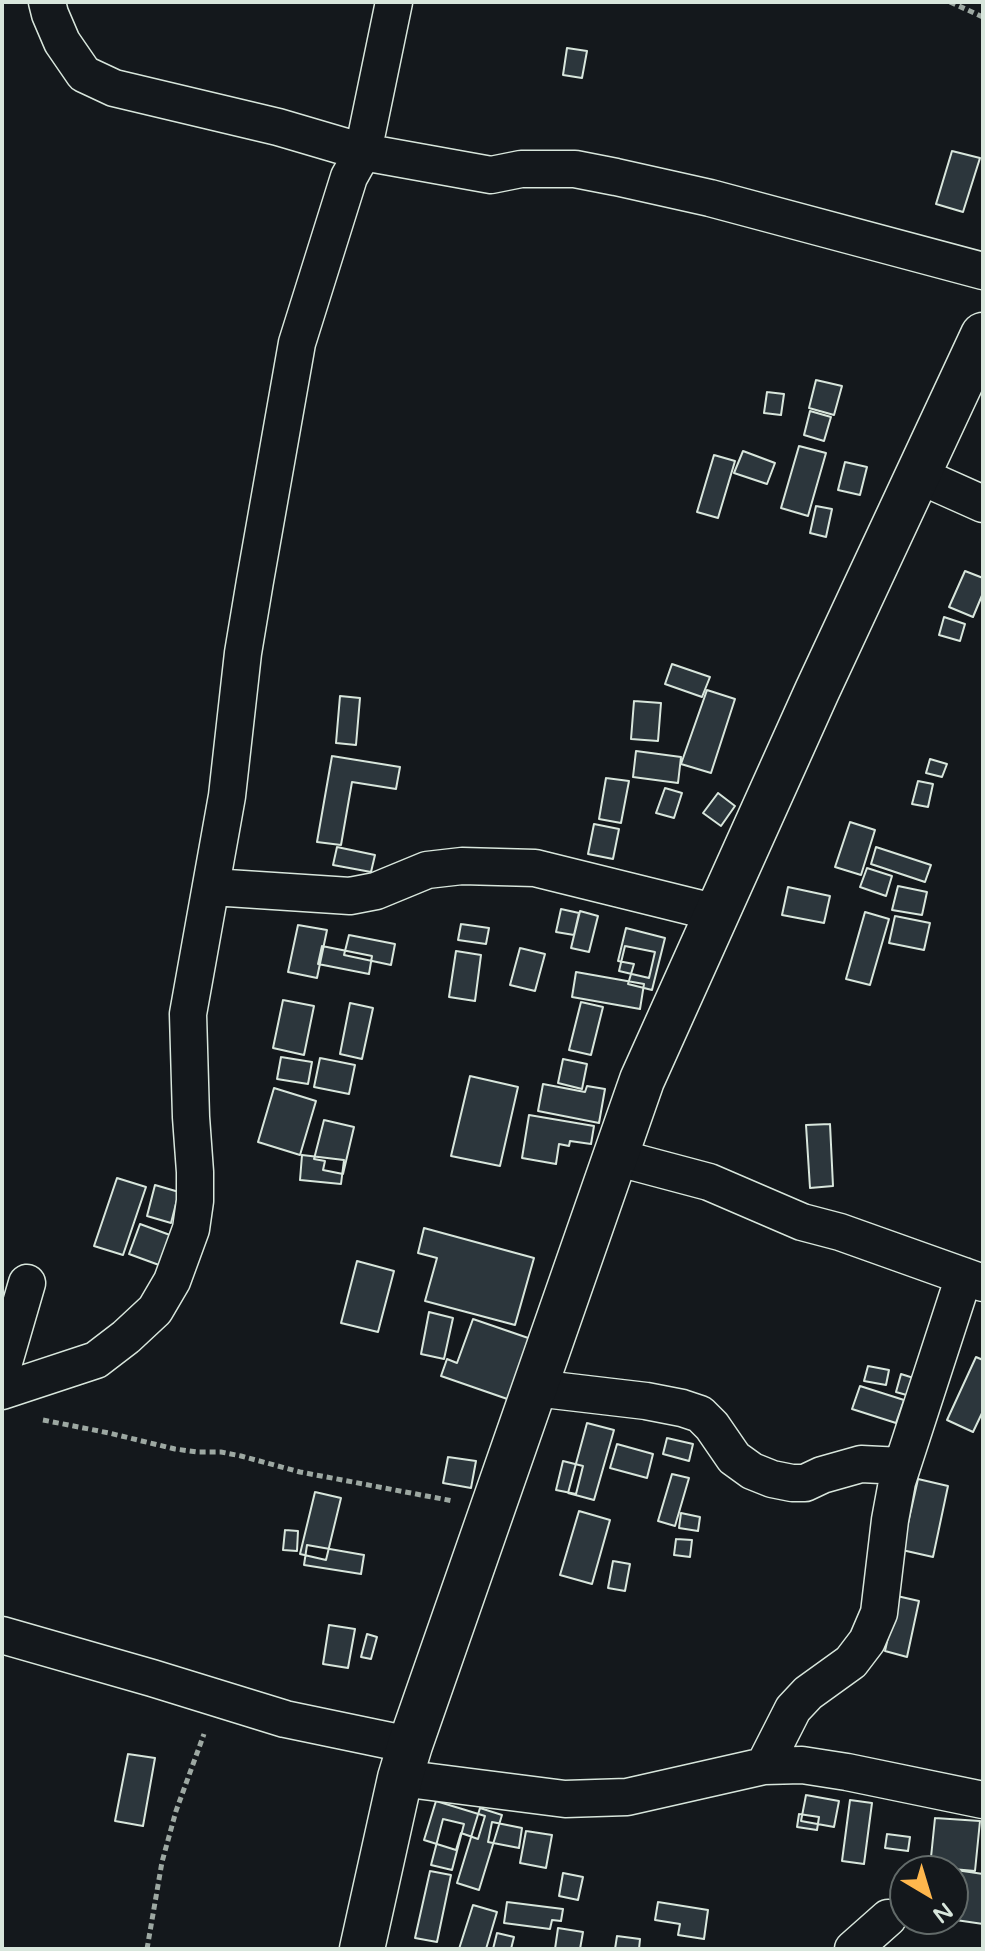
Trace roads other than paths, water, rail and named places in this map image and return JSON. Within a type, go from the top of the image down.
[{"type":"street","points":[[47,2],[62,42],[84,74],[114,88],[278,127],[363,152],[491,175],[521,169],[575,169],[710,198],[983,271]]},
{"type":"street","points":[[2,1391],[96,1360],[126,1337],[155,1310],[172,1281],[191,1229],[195,1201],[188,1014],[227,796],[245,638],[297,343],[349,177],[363,152],[394,2]]},
{"type":"street","points":[[362,1949],[405,1762],[642,1080],[817,691],[983,335]]},
{"type":"street","points":[[918,475],[983,504]]},
{"type":"street","points":[[212,887],[350,896],[376,891],[427,870],[462,866],[535,868],[717,913]]},
{"type":"street","points":[[615,1157],[709,1182],[802,1222],[840,1232],[974,1280],[897,1482],[879,1613],[867,1641],[851,1662],[808,1693],[793,1709],[764,1766]]},
{"type":"street","points":[[2,1369],[27,1283]]},
{"type":"street","points":[[535,1388],[646,1401],[700,1414],[734,1458],[752,1471],[772,1479],[805,1483],[861,1464],[902,1466]]},
{"type":"street","points":[[2,1635],[219,1698],[405,1762],[565,1799],[627,1797],[764,1766],[802,1765],[983,1800]]},
{"type":"street","points":[[853,1949],[888,1918]]}]
